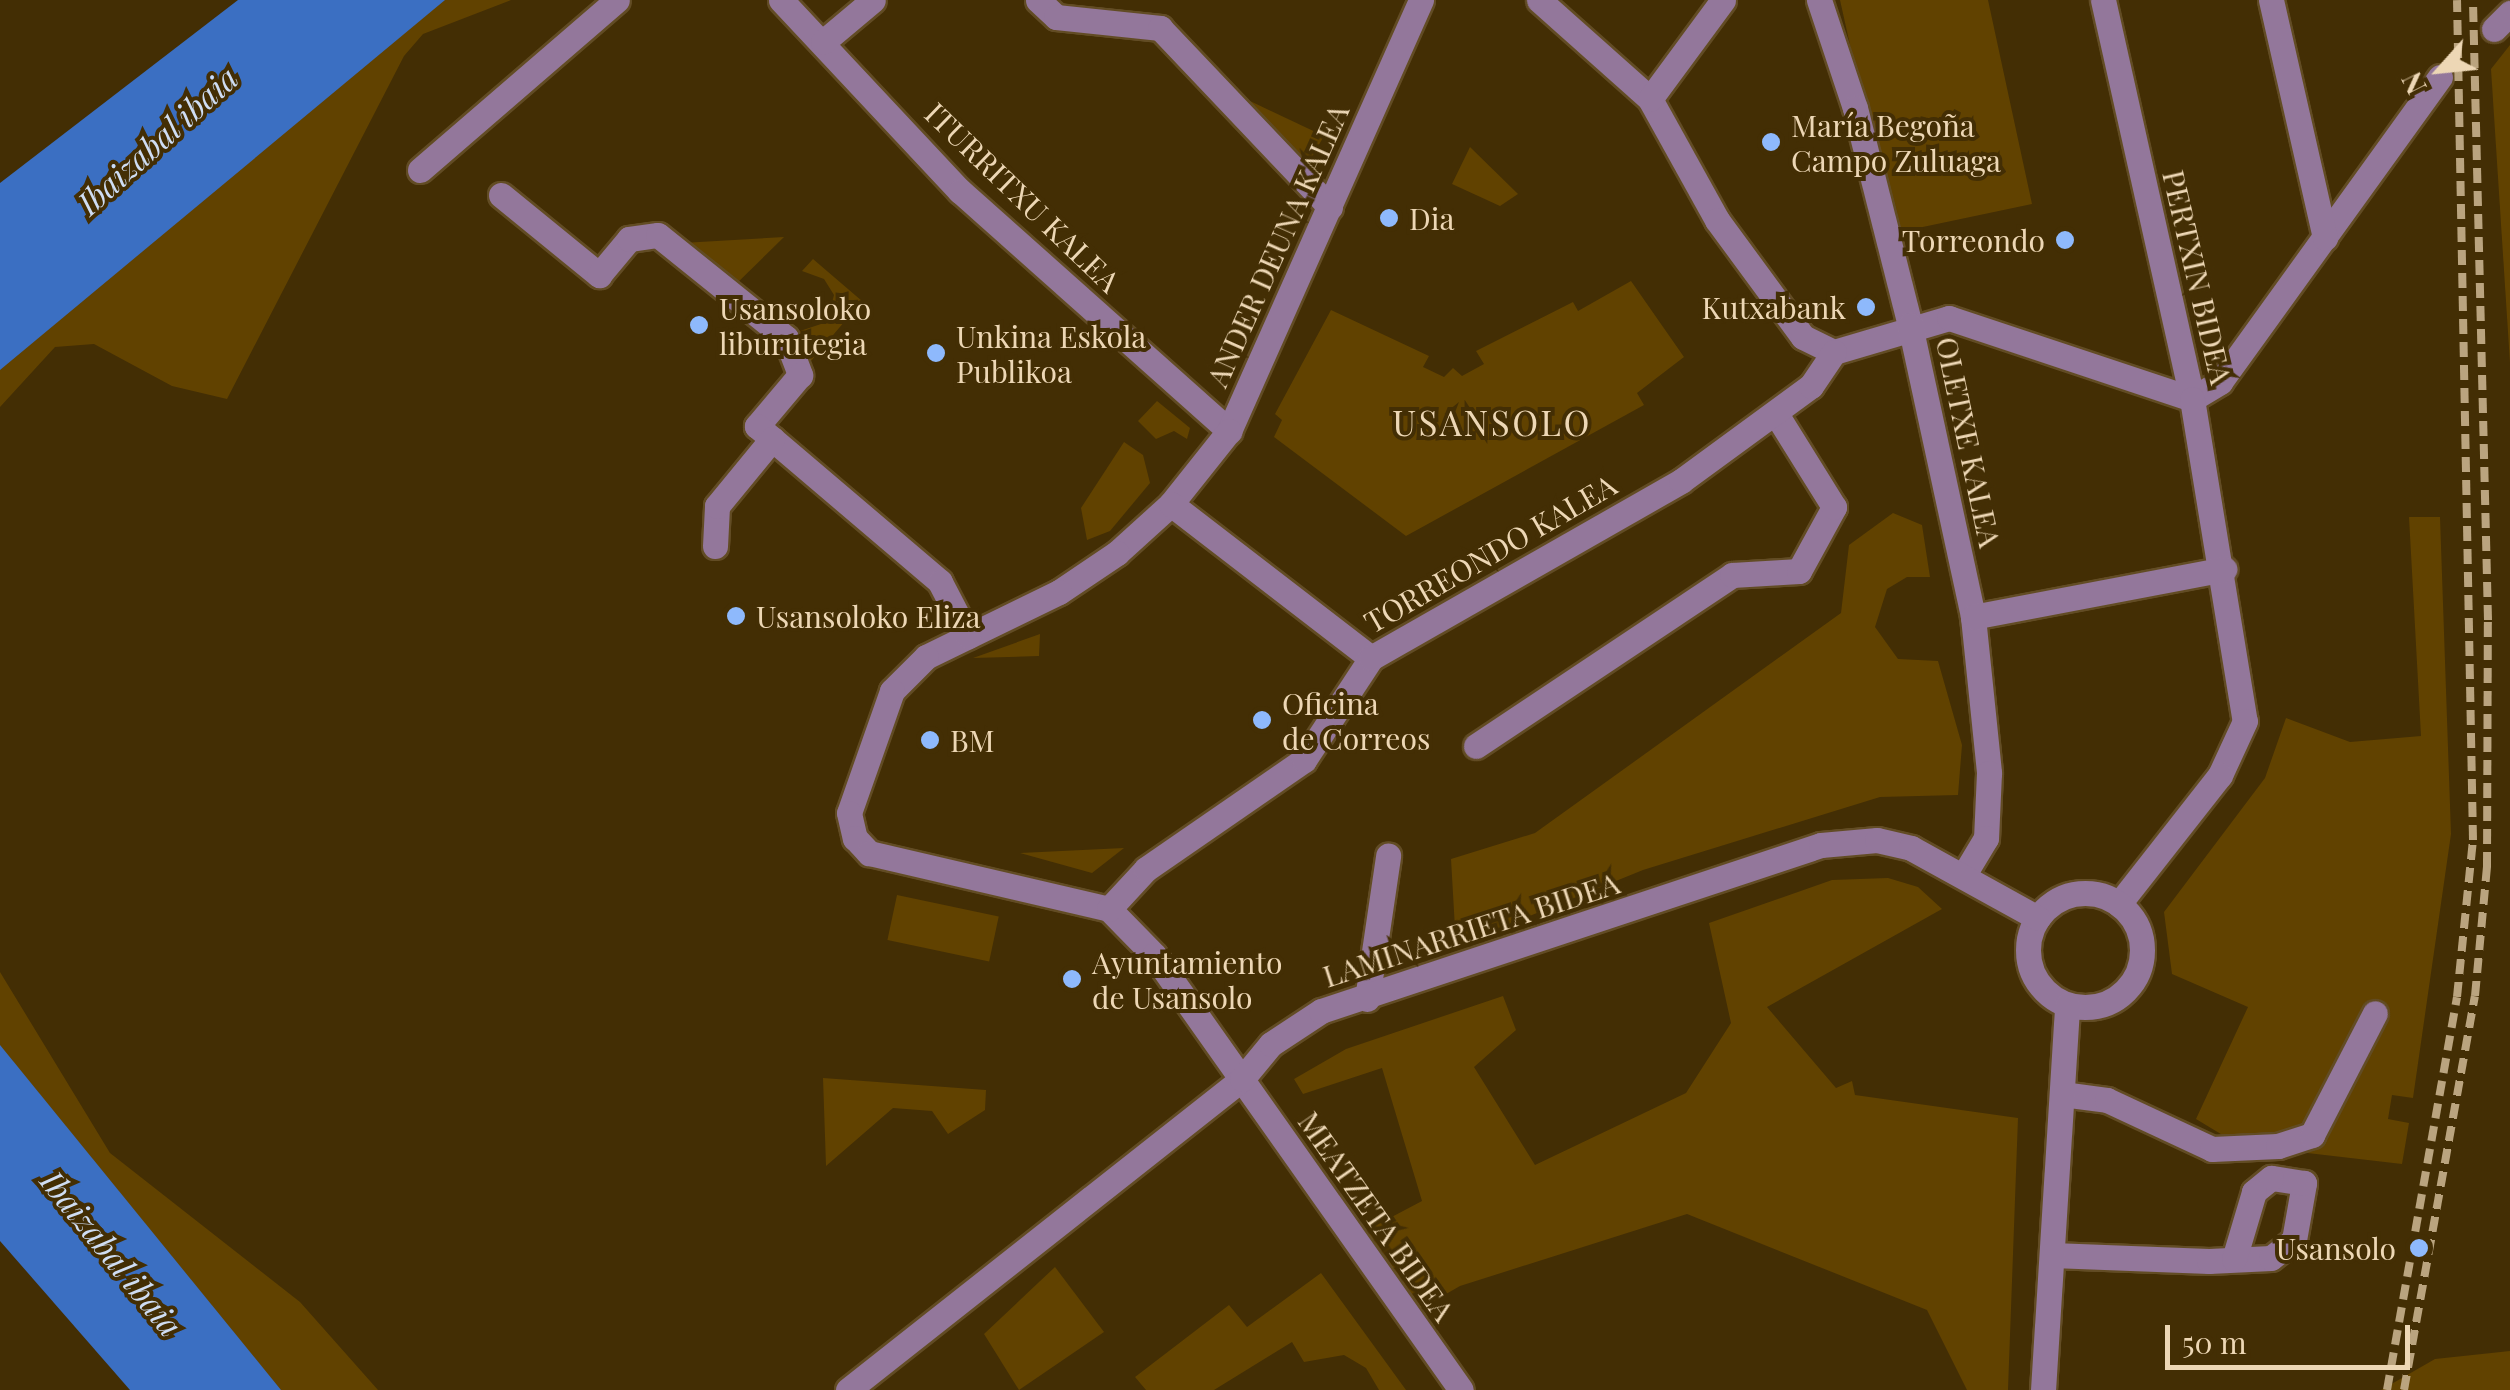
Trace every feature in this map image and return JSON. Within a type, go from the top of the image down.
[{"type":"street","points":[[420,170],[617,0]]},
{"type":"street","name":"ITURRITXU KALEA","points":[[781,0],[960,191],[1230,431]]},
{"type":"street","points":[[824,42],[873,0]]},
{"type":"street","points":[[1038,0],[1056,17],[1160,28],[1330,207]]},
{"type":"street","name":"ANDER DEUNA KALEA","points":[[1109,909],[869,853],[855,838],[849,812],[892,691],[926,657],[1059,592],[1171,504],[1230,431],[1421,0]]},
{"type":"street","points":[[1539,0],[1650,99],[1717,220],[1803,337],[1834,352]]},
{"type":"street","points":[[1650,99],[1723,0]]},
{"type":"street","points":[[1819,0],[1855,108],[1910,325],[1949,318],[2192,399],[2220,382],[2440,77]]},
{"type":"street","name":"PERTXIN BIDEA","points":[[2103,0],[2192,399],[2224,569],[2245,721],[2220,775],[2118,904]]},
{"type":"street","points":[[2271,0],[2325,238]]},
{"type":"street","points":[[502,195],[599,275],[628,239],[658,236],[786,338],[800,376],[718,506],[714,546]]},
{"type":"street","name":"OLETXE KALEA","points":[[1834,352],[1910,325],[1973,617],[1989,773],[1986,838],[1965,874]]},
{"type":"street","name":"TORREONDO KALEA","points":[[1109,909],[1146,869],[1304,760],[1372,658],[1681,481],[1811,386],[1834,352]]},
{"type":"street","points":[[1476,746],[1732,575],[1799,572],[1834,507],[1776,414]]},
{"type":"street","points":[[764,432],[940,582],[968,636]]},
{"type":"street","points":[[1171,504],[1372,658]]},
{"type":"street","points":[[1973,617],[2224,569]]},
{"type":"street","name":"LAMINARRIETA BIDEA","points":[[848,1390],[1242,1080],[1272,1044],[1322,1012],[1821,845],[1876,840],[1965,874],[2038,918]]},
{"type":"street","points":[[1367,999],[1388,856]]},
{"type":"street","points":[[2084,893],[2118,904],[2140,933],[2140,968],[2119,997],[2103,1005],[2067,1005],[2039,984],[2031,968],[2028,952],[2038,918],[2066,896],[2084,893]]},
{"type":"street","points":[[1109,909],[1154,955],[1242,1080]]},
{"type":"street","points":[[2043,1390],[2067,1005]]},
{"type":"street","points":[[2062,1094],[2107,1100],[2212,1150],[2278,1146],[2312,1135],[2374,1013]]},
{"type":"street","name":"MEATZETA BIDEA","points":[[1242,1080],[1460,1390]]},
{"type":"street","points":[[2052,1255],[2234,1260]]},
{"type":"shaded area","points":[[343,0],[511,0],[423,34],[404,56],[227,399],[172,386],[94,344],[55,347],[0,407],[0,244]]},
{"type":"shaded area","points":[[1840,0],[1988,0],[2032,204],[1899,232],[1896,218],[1889,220]]},
{"type":"shaded area","points":[[2510,45],[2510,363],[2491,69]]},
{"type":"shaded area","points":[[1250,101],[1324,136],[1306,167]]},
{"type":"shaded area","points":[[1470,147],[1518,194],[1500,206],[1452,184]]},
{"type":"shaded area","points":[[784,237],[730,290],[682,243]]},
{"type":"shaded area","points":[[813,259],[862,301],[811,361],[762,319],[773,306],[797,332],[827,322],[834,295],[824,279],[802,271]]},
{"type":"shaded area","points":[[1631,281],[1684,357],[1637,393],[1644,405],[1406,536],[1274,437],[1282,420],[1275,414],[1331,310],[1429,356],[1423,367],[1444,377],[1453,368],[1462,376],[1484,364],[1476,351],[1573,302],[1578,311]]},
{"type":"shaded area","points":[[1157,401],[1190,428],[1187,439],[1174,431],[1156,439],[1138,421]]},
{"type":"shaded area","points":[[1124,442],[1143,455],[1150,483],[1110,531],[1087,540],[1081,508]]},
{"type":"shaded area","points":[[1893,513],[1922,525],[1930,577],[1907,577],[1887,589],[1875,627],[1898,659],[1938,661],[1962,745],[1958,795],[1880,797],[1643,870],[1456,946],[1451,859],[1535,833],[1841,613],[1849,545]]},
{"type":"shaded area","points":[[2409,517],[2440,517],[2451,834],[2413,1098],[2392,1095],[2388,1119],[2409,1123],[2402,1164],[2239,1145],[2196,1119],[2248,1007],[2172,974],[2164,912],[2265,778],[2286,718],[2350,742],[2421,736]]},
{"type":"shaded area","points":[[1040,634],[1039,656],[973,658]]},
{"type":"shaded area","points":[[1124,848],[1092,873],[1020,853]]},
{"type":"shaded area","points":[[1888,878],[1918,887],[1942,909],[1767,1007],[1836,1088],[1852,1081],[1855,1095],[2018,1118],[2008,1390],[1967,1390],[1927,1310],[1687,1214],[1460,1286],[1420,1309],[1367,1230],[1422,1201],[1382,1068],[1303,1094],[1294,1079],[1346,1049],[1503,996],[1516,1030],[1474,1067],[1535,1165],[1686,1093],[1731,1023],[1709,923],[1832,880]]},
{"type":"shaded area","points":[[897,895],[999,917],[989,962],[887,940]]},
{"type":"shaded area","points":[[0,972],[110,1153],[300,1302],[378,1390],[157,1390],[0,1180]]},
{"type":"shaded area","points":[[823,1078],[986,1090],[985,1110],[948,1134],[932,1111],[893,1108],[826,1166]]},
{"type":"shaded area","points":[[1055,1267],[1104,1332],[1019,1390],[984,1334]]},
{"type":"shaded area","points":[[1321,1273],[1406,1390],[1379,1390],[1366,1368],[1344,1355],[1304,1362],[1292,1342],[1214,1390],[1146,1390],[1135,1377],[1229,1305],[1247,1327]]},
{"type":"shaded area","points":[[2510,1351],[2510,1390],[2381,1390],[2435,1359]]},
{"type":"water","name":"Ibaizabal ibaia","points":[[238,0],[445,0],[0,370],[0,183]]},
{"type":"water","name":"Ibaizabal ibaia","points":[[0,1045],[281,1390],[130,1390],[0,1241]]},
{"type":"railway","points":[[2387,1390],[2457,997],[2473,840],[2457,0]]},
{"type":"railway","points":[[2404,1390],[2475,996],[2487,867],[2488,620],[2473,0]]},
{"type":"place","name":"María Begoña Campo Zuluaga","points":[[1771,142]]},
{"type":"place","name":"Dia","points":[[1389,218]]},
{"type":"place","name":"Torreondo","points":[[2065,240]]},
{"type":"place","name":"Kutxabank","points":[[1866,307]]},
{"type":"place","name":"Usansoloko liburutegia","points":[[699,325]]},
{"type":"place","name":"Unkina Eskola Publikoa","points":[[936,353]]},
{"type":"place","name":"Usansoloko Eliza","points":[[736,616]]},
{"type":"place","name":"Oficina de Correos","points":[[1262,720]]},
{"type":"place","name":"BM","points":[[930,740]]},
{"type":"place","name":"Ayuntamiento de Usansolo","points":[[1072,979]]},
{"type":"place","name":"Usansolo","points":[[2419,1248]]},
{"type":"district","name":"USANSOLO","points":[[1492,422]]}]
